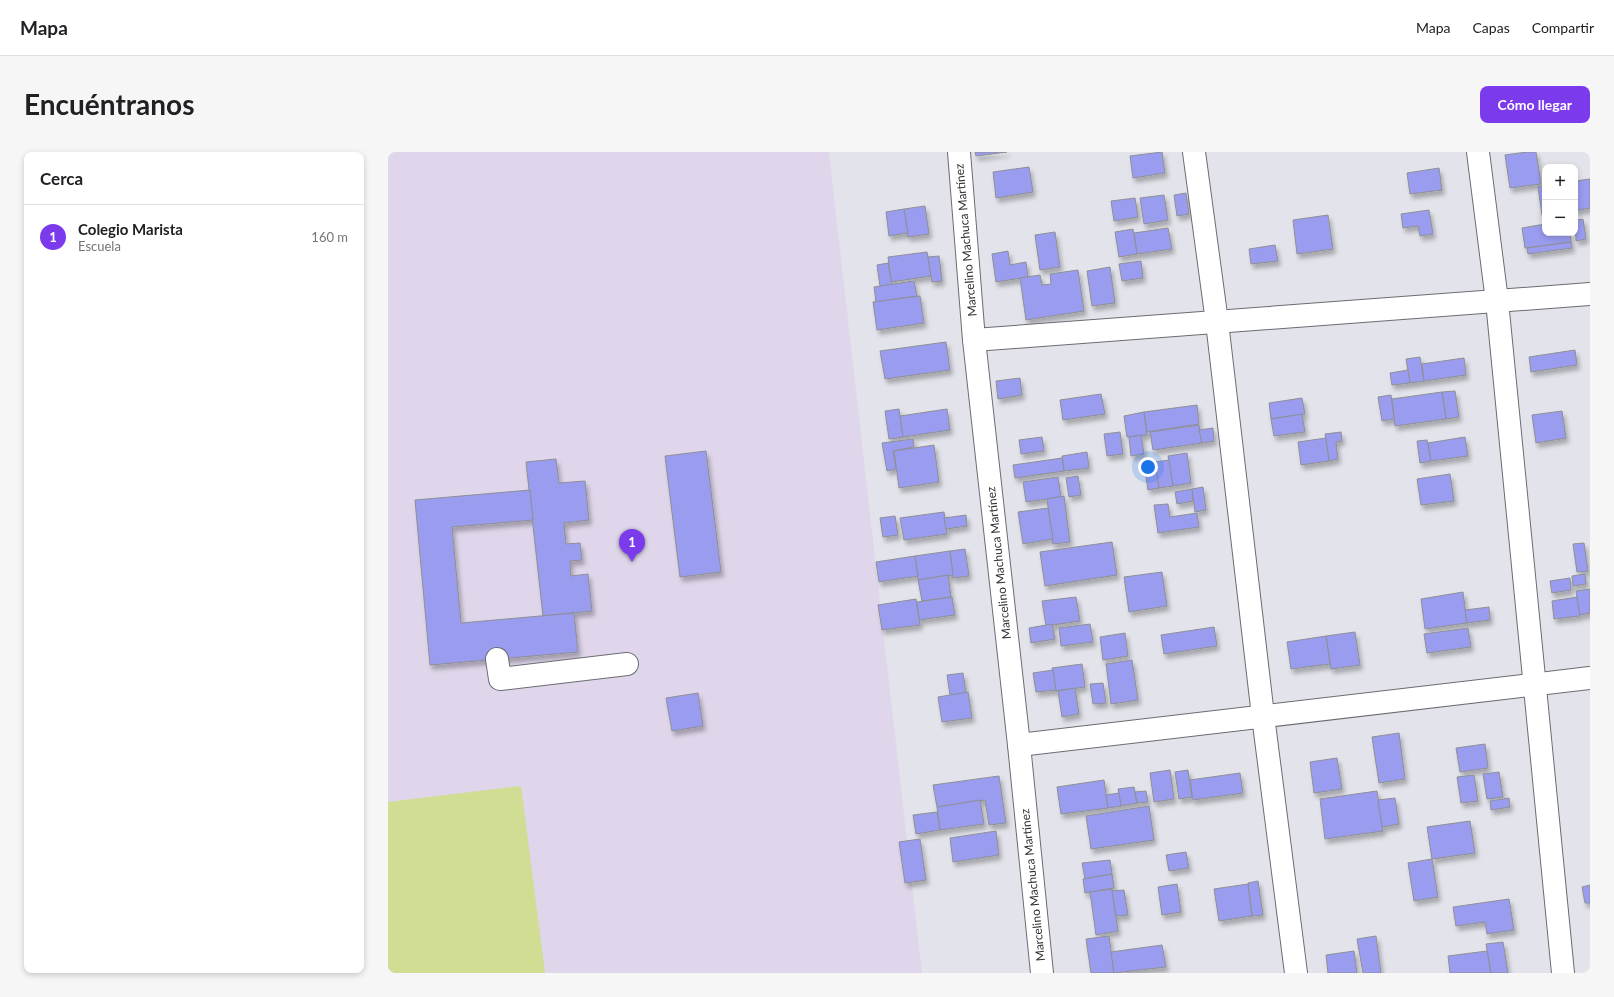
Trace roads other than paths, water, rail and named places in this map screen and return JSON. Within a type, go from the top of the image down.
[{"type":"street","name":"Marcelino Machuca Martínez","points":[[959,152],[974,340],[1019,745],[1042,973]]},
{"type":"street","points":[[1194,152],[1217,322],[1263,716],[1296,973]]},
{"type":"street","points":[[1478,152],[1497,301],[1563,973]]},
{"type":"street","points":[[974,340],[1590,294]]},
{"type":"street","points":[[497,659],[500,679],[627,664]]},
{"type":"street","points":[[1019,745],[1590,678]]},
{"type":"place","name":"Colegio Marista","points":[[632,562]]}]
